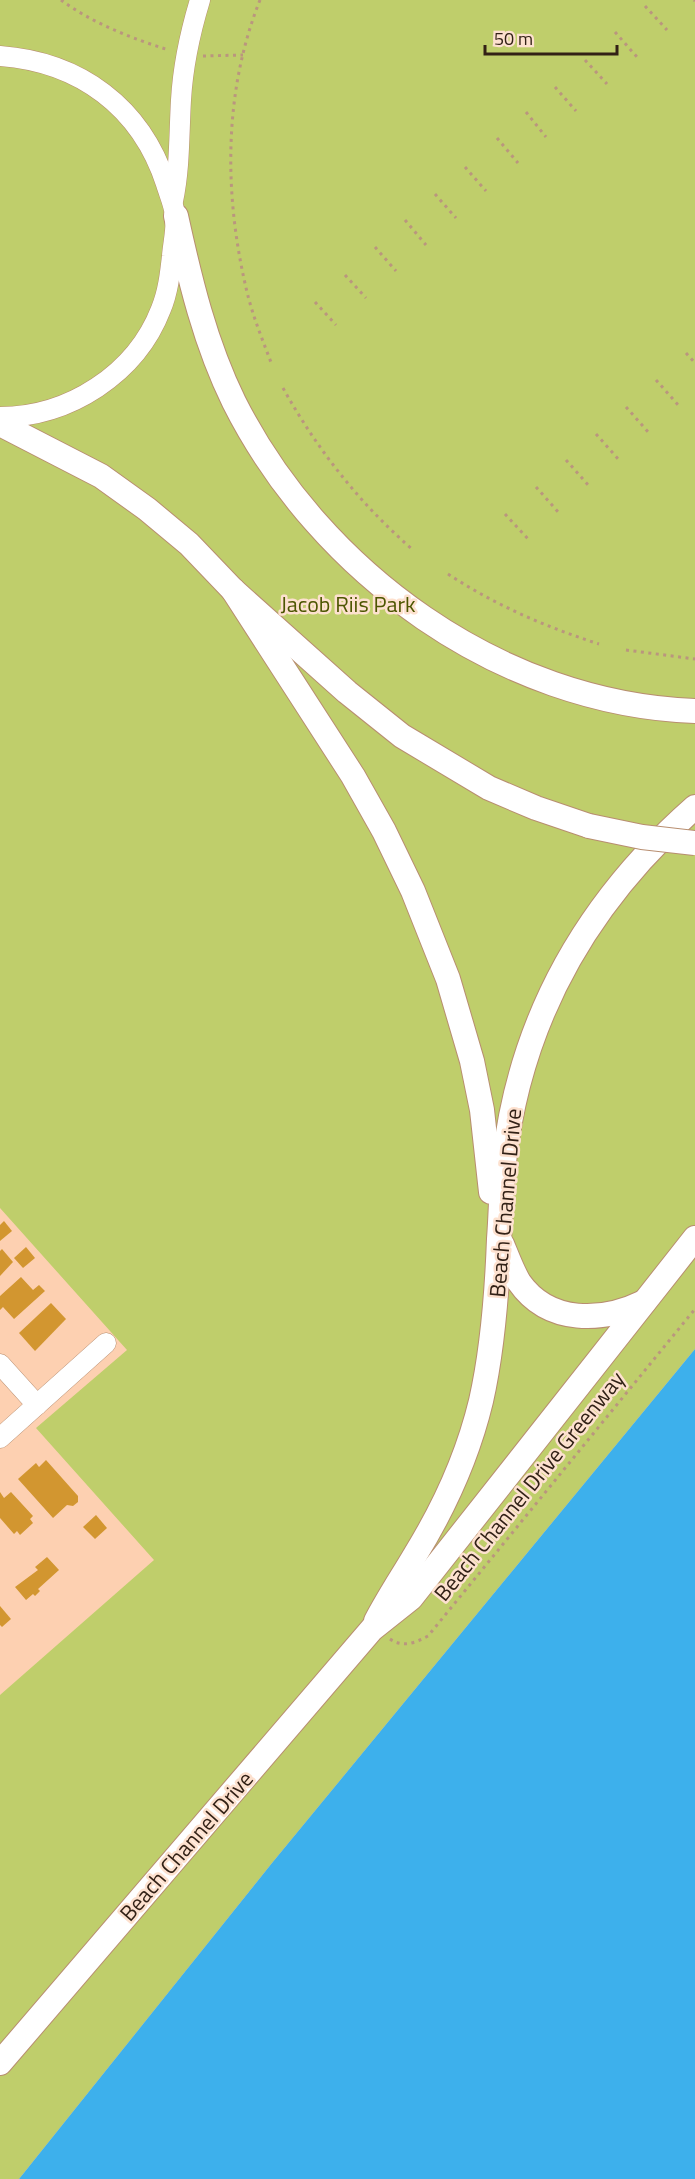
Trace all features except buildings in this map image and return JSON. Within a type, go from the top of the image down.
[{"type":"main road","points":[[174,210],[201,320],[233,400],[277,473],[306,513],[340,550],[382,587],[422,617],[469,646],[499,661],[551,683],[603,699],[655,708],[695,711]]},
{"type":"main road","points":[[0,424],[101,476],[126,493],[176,533],[233,590],[365,708],[425,751],[512,799],[589,826],[642,837],[695,843]]},
{"type":"main road","points":[[233,590],[353,776],[399,861],[425,919],[448,979],[472,1061],[482,1110],[489,1185],[500,1236],[520,1283],[550,1308],[576,1317],[603,1317],[646,1301]]},
{"type":"main road","name":"Beach Channel Drive","points":[[372,1629],[393,1589],[432,1527],[465,1452],[480,1404],[496,1298],[504,1162],[515,1093],[526,1054],[556,982],[578,942],[612,894],[663,837],[695,807]]},
{"type":"main road","name":"Beach Channel Drive","points":[[0,2063],[372,1629],[411,1598],[695,1238]]},
{"type":"street","points":[[0,417],[36,413],[68,403],[98,387],[125,365],[147,338],[165,298],[170,272],[183,76],[190,34],[200,0]]},
{"type":"street","points":[[0,56],[29,60],[59,68],[88,82],[113,101],[146,138],[161,168],[174,210]]},
{"type":"street","points":[[0,1438],[106,1343]]},
{"type":"street","points":[[0,1364],[36,1405]]},
{"type":"path","points":[[61,0],[80,12],[126,34],[171,51]]},
{"type":"path","points":[[260,0],[243,55],[236,94],[230,155],[234,222],[247,294],[272,365]]},
{"type":"path","points":[[645,6],[667,30]]},
{"type":"path","points":[[615,32],[637,57]]},
{"type":"path","points":[[199,56],[243,55]]},
{"type":"path","points":[[585,60],[606,84]]},
{"type":"path","points":[[555,87],[576,111]]},
{"type":"path","points":[[526,112],[546,138]]},
{"type":"path","points":[[497,138],[518,163]]},
{"type":"path","points":[[465,167],[486,191]]},
{"type":"path","points":[[435,194],[456,218]]},
{"type":"path","points":[[405,220],[426,245]]},
{"type":"path","points":[[375,247],[396,272]]},
{"type":"path","points":[[345,274],[366,298]]},
{"type":"path","points":[[315,302],[336,325]]},
{"type":"path","points":[[686,353],[695,363]]},
{"type":"path","points":[[656,380],[679,406]]},
{"type":"path","points":[[283,388],[304,424],[342,477],[372,511],[412,549]]},
{"type":"path","points":[[626,406],[649,433]]},
{"type":"path","points":[[596,434],[619,460]]},
{"type":"path","points":[[566,460],[589,486]]},
{"type":"path","points":[[536,487],[559,513]]},
{"type":"path","points":[[506,514],[529,540]]},
{"type":"path","points":[[448,574],[516,613],[548,627],[599,644]]},
{"type":"path","points":[[626,650],[695,659]]},
{"type":"path","name":"Beach Channel Drive Greenway","points":[[372,1629],[401,1644],[416,1643],[428,1636],[695,1309]]},
{"type":"green space","name":"Jacob Riis Park","points":[[0,0],[695,0],[695,1349],[272,1863],[19,2179],[0,2179],[0,1695],[154,1560],[36,1428],[127,1350],[0,1208]]},
{"type":"water","points":[[695,1349],[695,2179],[19,2179],[272,1863]]}]
